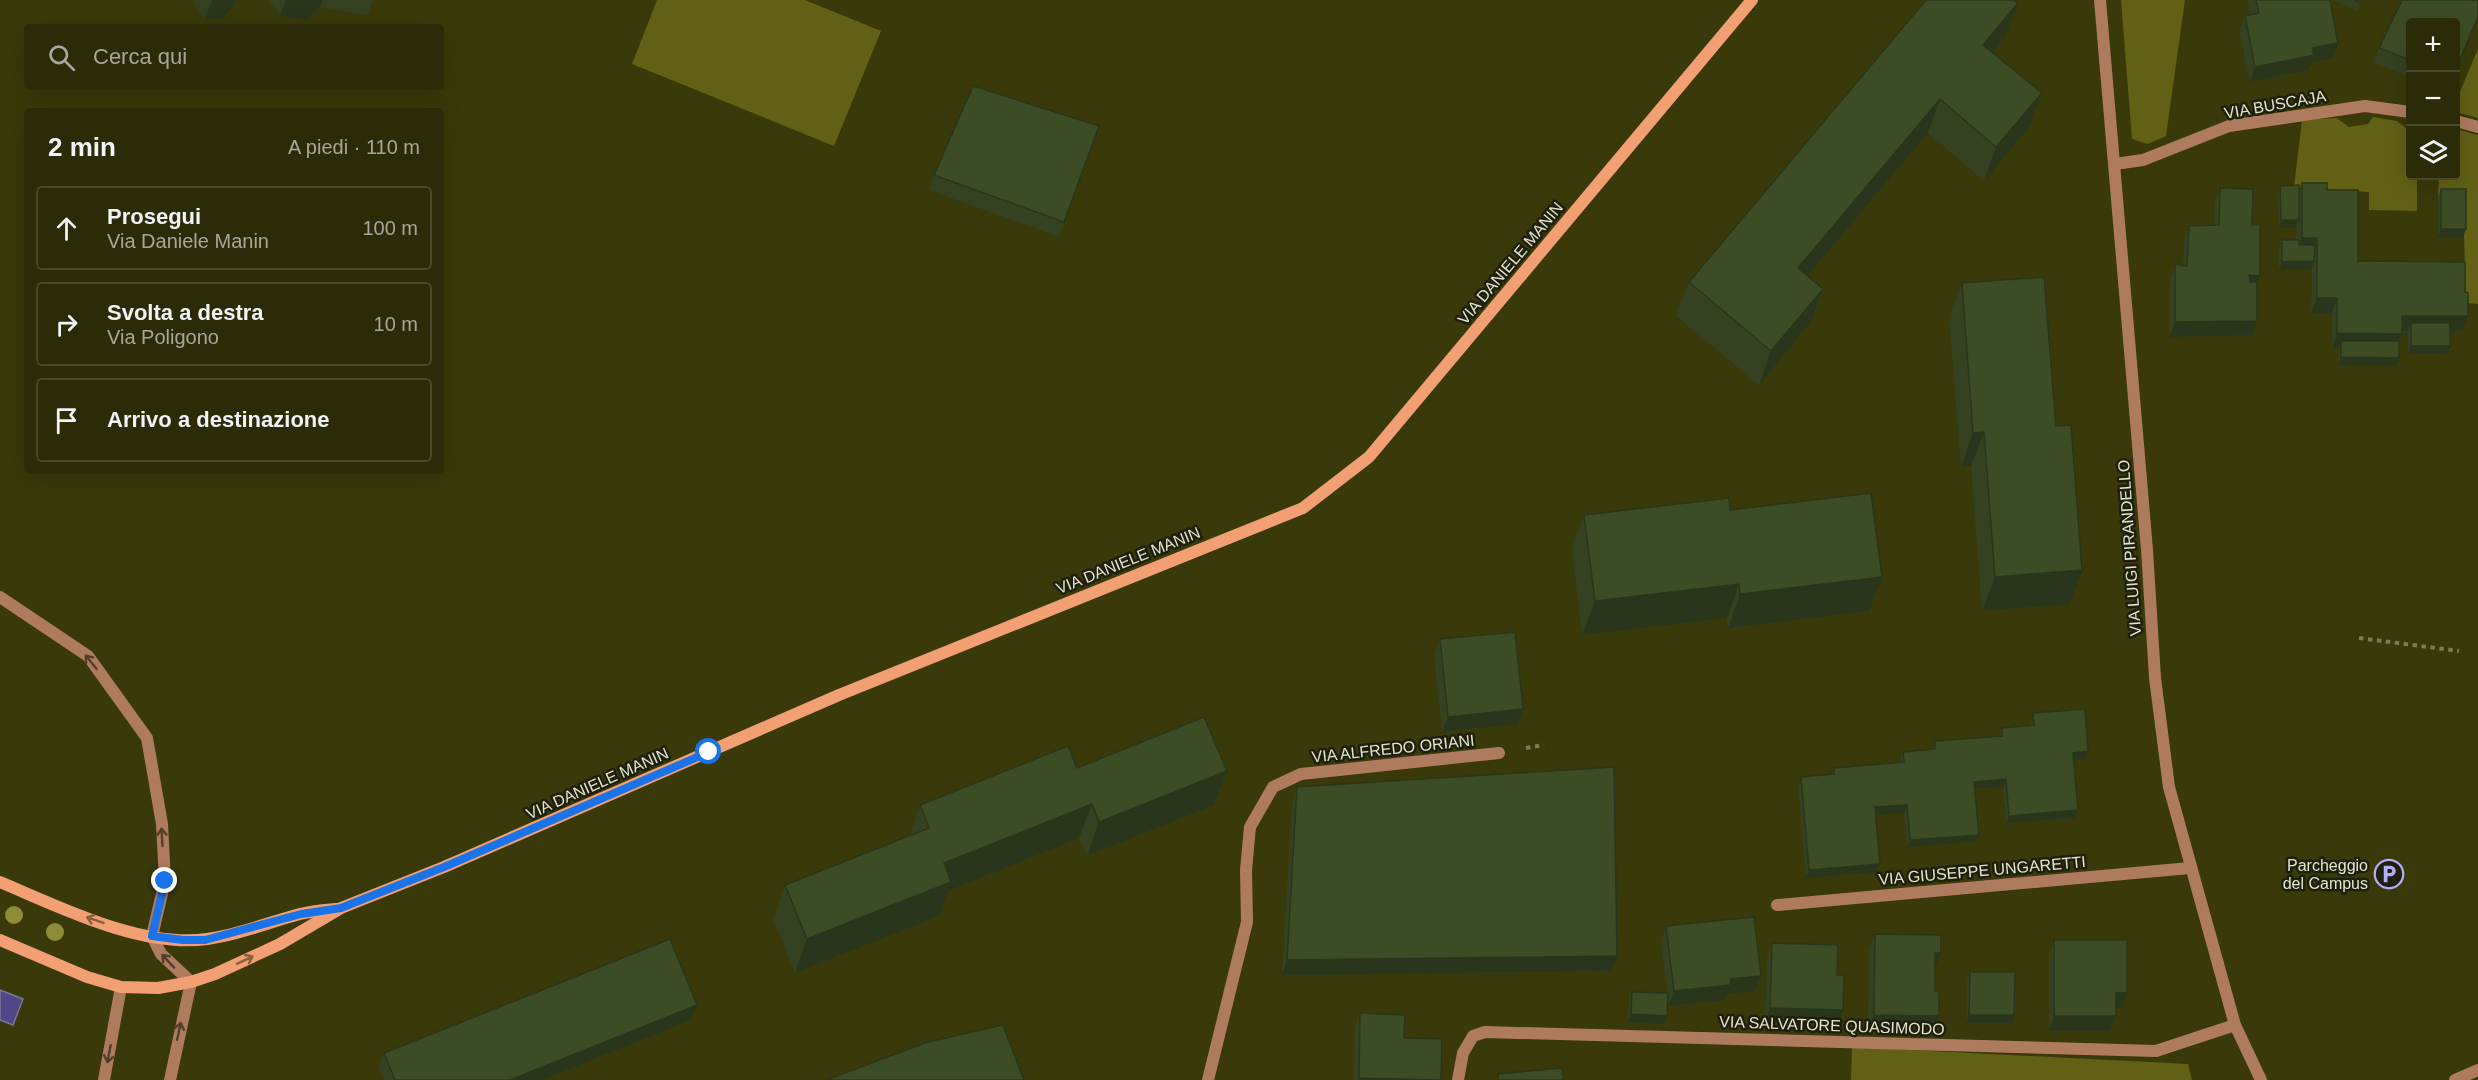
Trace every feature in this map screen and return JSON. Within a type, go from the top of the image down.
[{"type":"main road","name":"VIA DANIELE MANIN","points":[[0,940],[87,977],[121,987],[158,987],[191,982],[215,974],[280,944],[341,908],[444,867],[839,695],[1303,507],[1369,457],[1752,0]]},
{"type":"main road","name":"VIA DANIELE MANIN","points":[[0,882],[86,917],[152,936],[183,940],[205,940],[301,914],[341,908]]},
{"type":"street","name":"VIA LUIGI PIRANDELLO","points":[[2100,0],[2155,678],[2169,787],[2235,1025],[2261,1080]]},
{"type":"street","name":"VIA BUSCAJA","points":[[2115,164],[2143,160],[2229,126],[2365,106],[2406,111]]},
{"type":"street","points":[[2460,122],[2478,127]]},
{"type":"street","points":[[0,597],[88,656],[147,738],[162,824],[165,881],[152,936],[161,954],[191,982],[170,1080]]},
{"type":"street","name":"VIA ALFREDO ORIANI","points":[[1208,1080],[1247,922],[1246,870],[1250,826],[1273,787],[1301,774],[1499,753]]},
{"type":"street","name":"VIA GIUSEPPE UNGARETTI","points":[[1777,906],[2190,868]]},
{"type":"street","points":[[104,1080],[121,987]]},
{"type":"street","name":"VIA SALVATORE QUASIMODO","points":[[1458,1080],[1463,1053],[1473,1036],[1485,1032],[2156,1051],[2235,1025]]},
{"type":"street","points":[[2455,1080],[2478,1070]]},
{"type":"path","points":[[2359,638],[2459,651]]},
{"type":"shaded area","points":[[657,0],[805,0],[881,31],[834,146],[632,64]]},
{"type":"shaded area","points":[[2121,0],[2185,0],[2166,136],[2148,144],[2132,139]]},
{"type":"shaded area","points":[[2478,49],[2478,118],[2460,113],[2460,92]]},
{"type":"shaded area","points":[[2373,117],[2397,121],[2406,128],[2406,180],[2417,180],[2417,211],[2369,210],[2369,192],[2294,187],[2302,120],[2337,118],[2349,127],[2368,124]]},
{"type":"shaded area","points":[[2460,130],[2478,135],[2478,304],[2466,303],[2463,197],[2438,197],[2439,180],[2460,180]]},
{"type":"shaded area","points":[[0,990],[23,999],[13,1025],[0,1020]]},
{"type":"shaded area","points":[[1852,1047],[2188,1064],[2192,1080],[1851,1080]]},
{"type":"building","points":[[1926,0],[2013,0],[2018,3],[1983,45],[2042,93],[1996,147],[1940,99],[1798,268],[1823,289],[1771,351],[1689,282]]},
{"type":"building","points":[[2256,0],[2330,0],[2338,43],[2312,48],[2314,55],[2255,67],[2245,16],[2259,13]]},
{"type":"building","points":[[2402,0],[2478,0],[2478,16],[2460,60],[2460,18],[2406,18],[2406,58],[2379,48]]},
{"type":"building","points":[[973,86],[1099,126],[1064,222],[934,175]]},
{"type":"building","points":[[2302,183],[2327,183],[2327,190],[2358,190],[2358,261],[2465,262],[2468,316],[2402,316],[2402,334],[2337,333],[2337,298],[2317,298],[2317,238],[2302,238]]},
{"type":"building","points":[[2299,185],[2299,220],[2281,220],[2280,186]]},
{"type":"building","points":[[2220,188],[2253,189],[2252,225],[2260,225],[2260,276],[2249,275],[2250,282],[2257,282],[2257,321],[2175,322],[2175,264],[2187,266],[2189,226],[2219,225]]},
{"type":"building","points":[[2441,189],[2466,189],[2466,229],[2441,229]]},
{"type":"building","points":[[2282,240],[2299,240],[2299,245],[2315,245],[2314,261],[2282,262]]},
{"type":"building","points":[[2044,277],[2056,426],[2071,425],[2082,570],[1995,577],[1984,432],[1973,433],[1962,283]]},
{"type":"building","points":[[2411,323],[2450,323],[2450,346],[2411,346]]},
{"type":"building","points":[[2341,341],[2399,341],[2399,358],[2341,357]]},
{"type":"building","points":[[1871,493],[1882,577],[1740,594],[1739,584],[1595,601],[1584,515],[1729,498],[1730,510]]},
{"type":"building","points":[[1515,632],[1523,709],[1448,717],[1440,639]]},
{"type":"building","points":[[2085,709],[2088,751],[2073,753],[2078,810],[2009,816],[2006,779],[1974,782],[1979,835],[1910,840],[1907,805],[1875,807],[1880,864],[1809,870],[1801,777],[1834,774],[1834,768],[1904,762],[1903,752],[1935,749],[1935,741],[2002,736],[2002,728],[2034,725],[2033,713]]},
{"type":"building","points":[[1204,717],[1227,771],[1099,822],[1092,804],[944,863],[951,882],[807,939],[785,885],[929,828],[920,805],[1068,746],[1077,768]]},
{"type":"building","points":[[1614,767],[1617,956],[1287,960],[1297,787]]},
{"type":"building","points":[[1754,917],[1761,976],[1730,979],[1731,985],[1674,991],[1666,926]]},
{"type":"building","points":[[1875,934],[1941,935],[1941,953],[1935,953],[1935,991],[1939,992],[1939,1016],[1874,1015]]},
{"type":"building","points":[[670,939],[697,1005],[510,1080],[395,1080],[384,1053]]},
{"type":"building","points":[[2054,940],[2127,940],[2127,993],[2116,993],[2116,1016],[2054,1016]]},
{"type":"building","points":[[1772,943],[1838,945],[1837,975],[1844,975],[1843,1010],[1770,1008]]},
{"type":"building","points":[[1970,972],[2015,972],[2014,1015],[1969,1015]]},
{"type":"building","points":[[1632,992],[1668,993],[1667,1016],[1631,1014]]},
{"type":"building","points":[[1360,1013],[1405,1015],[1404,1038],[1442,1039],[1441,1080],[1359,1078]]},
{"type":"building","points":[[1003,1025],[1024,1080],[826,1080],[928,1042]]},
{"type":"building","points":[[1562,1068],[1563,1080],[1498,1080],[1498,1074]]},
{"type":"place","name":"Parcheggio del Campus","points":[[2389,874]]},
{"type":"route","points":[[165,881],[152,936],[205,940],[228,935],[301,914],[341,908],[360,901],[709,752]]}]
